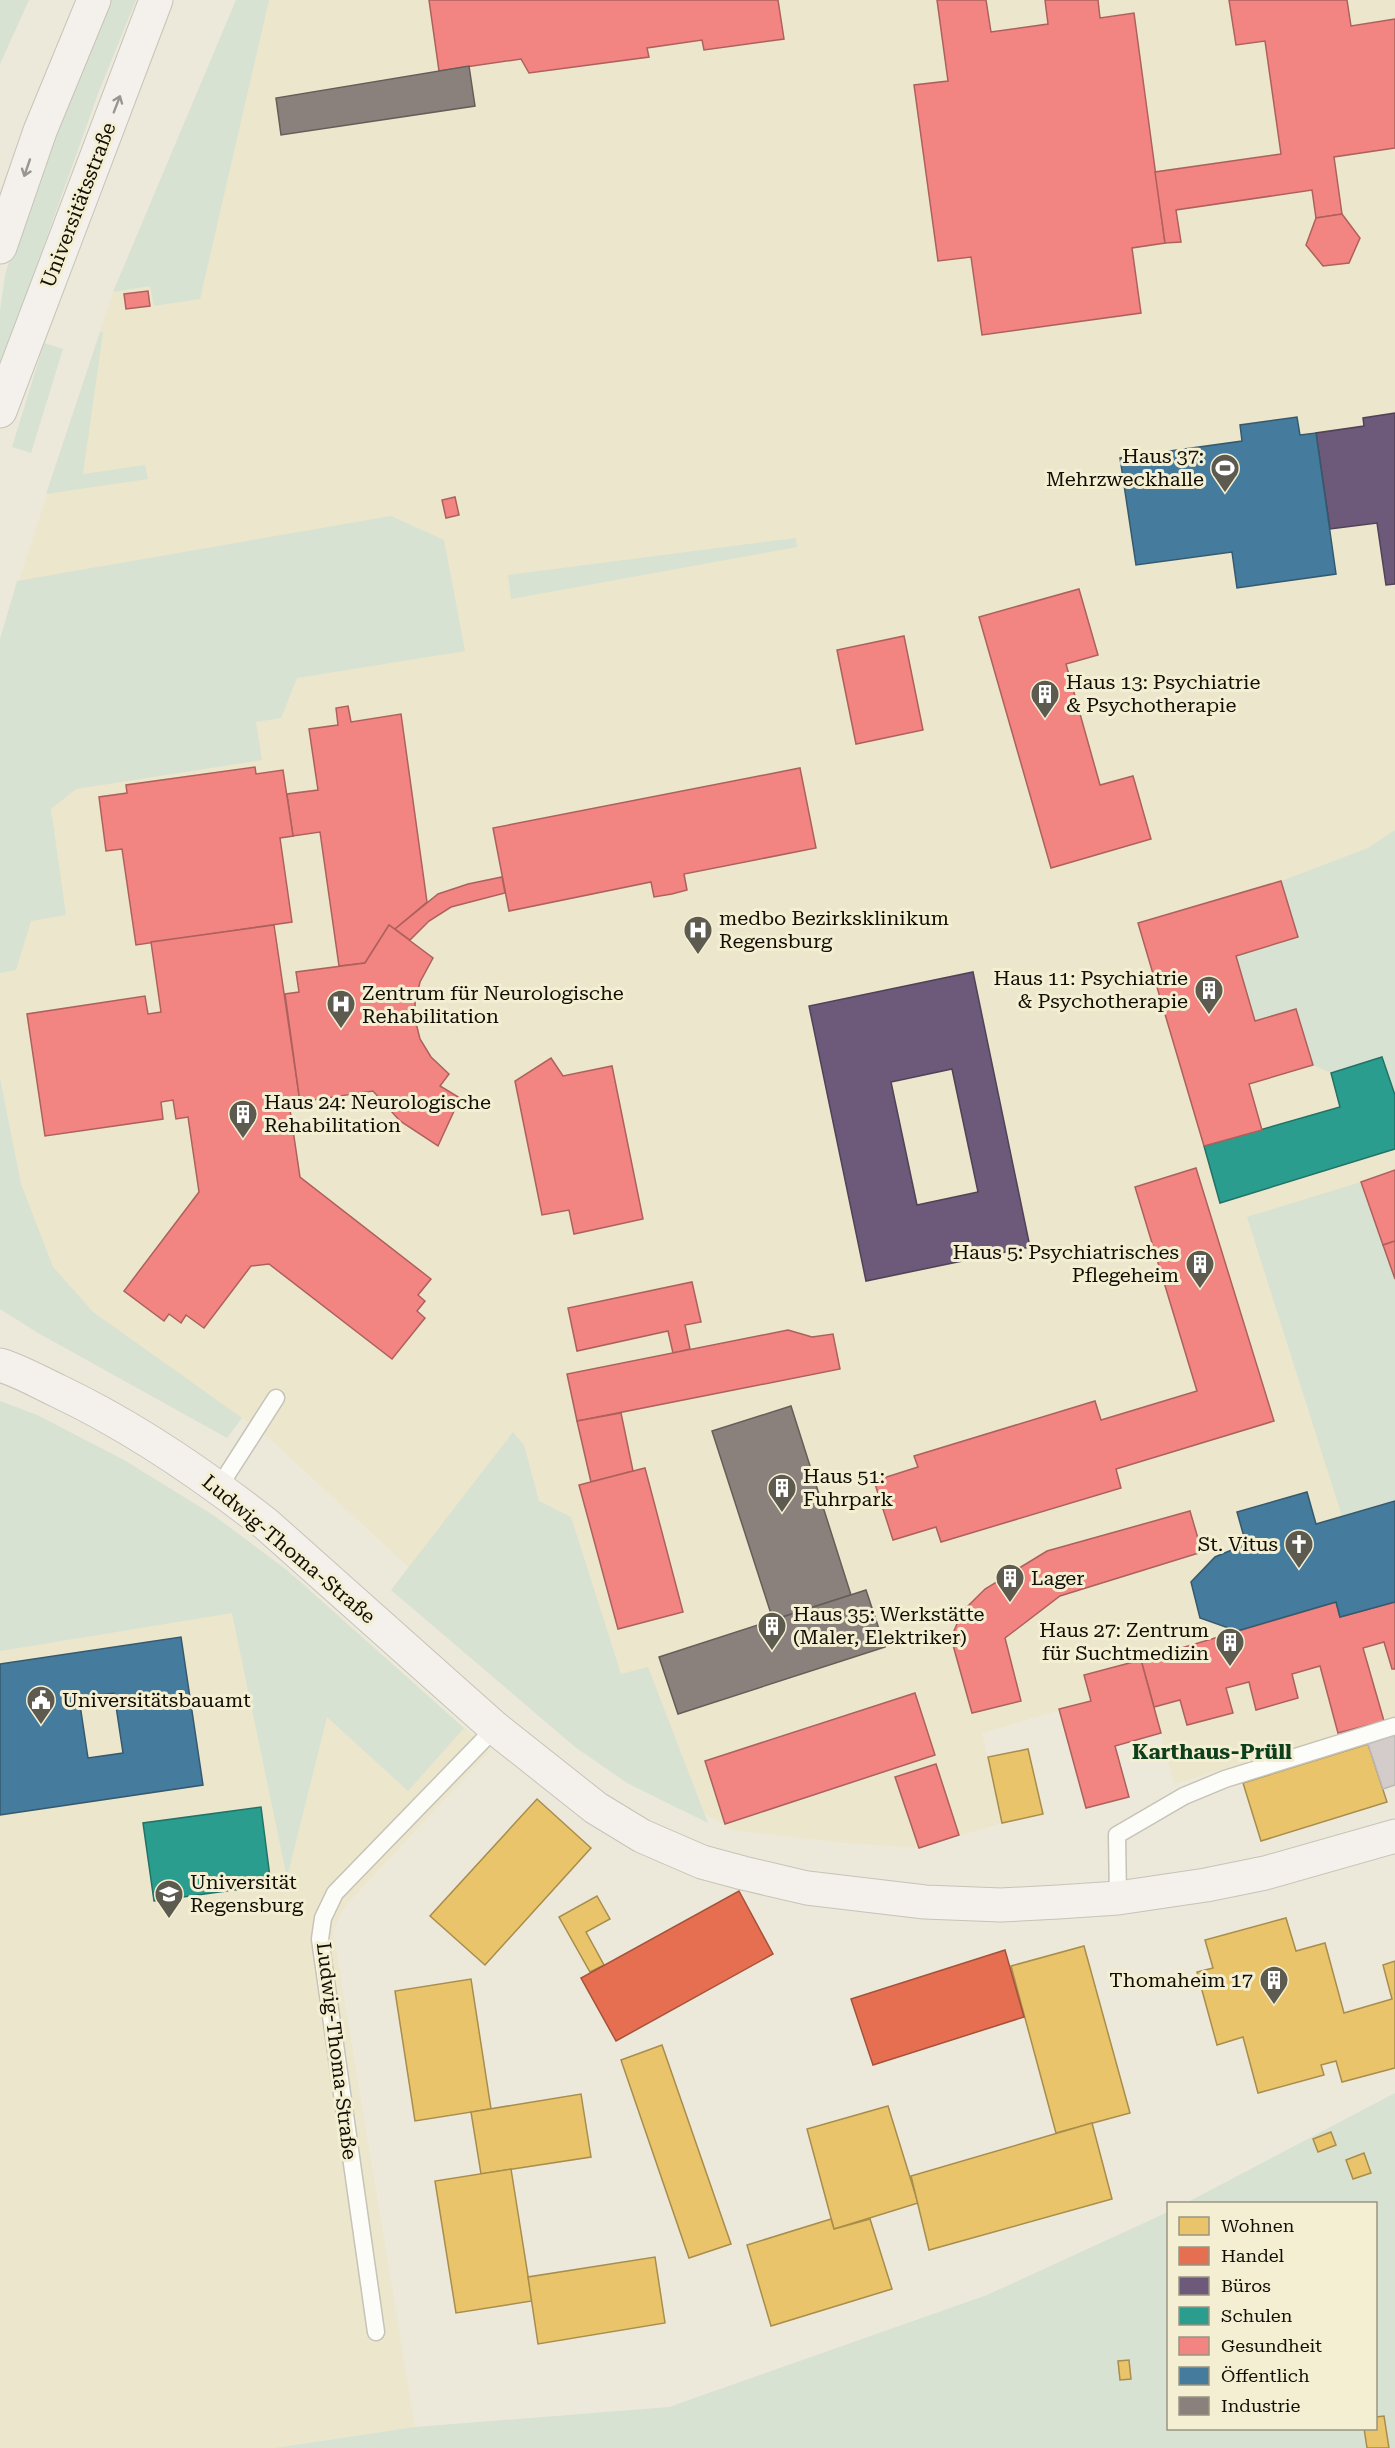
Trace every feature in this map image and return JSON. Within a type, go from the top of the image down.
[{"type":"street","points":[[0,247],[40,131],[94,0]]},
{"type":"street","name":"Universitätsstraße","points":[[0,411],[156,0]]},
{"type":"street","name":"Ludwig-Thoma-Straße","points":[[0,1365],[102,1412],[165,1449],[219,1487],[266,1524],[495,1728],[596,1808],[633,1830],[702,1862],[807,1888],[925,1902],[1001,1905],[1118,1898],[1206,1885],[1265,1873],[1395,1836]]},
{"type":"lane","points":[[219,1487],[276,1398]]},
{"type":"lane","points":[[1118,1898],[1117,1835],[1184,1796],[1225,1779],[1395,1726]]},
{"type":"lane","name":"Ludwig-Thoma-Straße","points":[[375,2332],[320,1939],[323,1918],[335,1893],[495,1728]]},
{"type":"shaded area","name":"medbo Bezirksklinikum Regensburg","points":[[236,0],[1395,0],[1395,1718],[1174,1784],[1141,1660],[1084,1675],[1091,1701],[982,1733],[1002,1823],[919,1848],[844,1843],[732,1830],[622,1764],[258,1428],[0,1274],[0,639],[113,292]]},
{"type":"shaded area","name":"Universität Regensburg","points":[[0,1401],[37,1415],[124,1460],[213,1515],[288,1571],[490,1751],[344,1907],[333,1931],[415,2427],[275,2448],[0,2448]]},
{"type":"green space","points":[[0,0],[29,0],[0,64]]},
{"type":"green space","points":[[109,0],[136,0],[99,91],[0,368],[0,310],[5,275],[18,233]]},
{"type":"green space","points":[[236,0],[269,0],[200,299],[154,306],[150,286],[113,292]]},
{"type":"green space","points":[[100,332],[103,332],[83,474],[145,465],[148,479],[46,494]]},
{"type":"green space","points":[[44,343],[63,349],[31,453],[12,447]]},
{"type":"green space","points":[[391,516],[444,540],[465,651],[297,678],[281,718],[256,722],[262,760],[76,789],[51,809],[66,915],[31,921],[16,970],[0,973],[0,639],[17,581]]},
{"type":"green space","points":[[796,538],[797,547],[511,599],[508,575]]},
{"type":"green space","points":[[1395,830],[1395,1095],[1382,1058],[1331,1073],[1313,1065],[1296,1009],[1255,1021],[1236,956],[1298,937],[1281,881],[1368,848]]},
{"type":"green space","points":[[0,1078],[21,1184],[53,1267],[93,1312],[242,1418],[227,1438],[38,1333],[0,1309]]},
{"type":"green space","points":[[1361,1182],[1395,1279],[1395,1501],[1342,1516],[1247,1217]]},
{"type":"green space","points":[[0,1401],[37,1415],[124,1460],[213,1515],[288,1571],[464,1728],[408,1791],[327,1717],[287,1878],[232,1613],[0,1651]]},
{"type":"green space","points":[[513,1432],[524,1445],[539,1501],[571,1517],[621,1674],[648,1667],[708,1823],[627,1783],[575,1747],[391,1590]]},
{"type":"green space","points":[[1395,2093],[1395,2448],[275,2448],[415,2427],[669,2407],[987,2295],[1167,2212],[1167,2430],[1377,2430],[1377,2202],[1188,2202]]},
{"type":"building: Wohnen","points":[[1368,1744],[1387,1802],[1261,1841],[1243,1783]]},
{"type":"building: Wohnen","points":[[1028,1749],[1043,1814],[1002,1823],[988,1757]]},
{"type":"building: Wohnen","points":[[537,1799],[591,1848],[485,1965],[430,1916]]},
{"type":"building: Wohnen","points":[[597,1896],[610,1919],[586,1932],[604,1965],[590,1972],[559,1917]]},
{"type":"building: Wohnen","name":"Thomaheim 17","points":[[1286,1918],[1296,1951],[1325,1943],[1344,2013],[1392,1999],[1383,1965],[1395,1961],[1395,2068],[1342,2082],[1336,2061],[1321,2065],[1324,2075],[1258,2093],[1243,2037],[1217,2045],[1197,1972],[1213,1968],[1205,1940]]},
{"type":"building: Wohnen","points":[[1084,1946],[1130,2113],[1056,2133],[1011,1966]]},
{"type":"building: Wohnen","points":[[471,1979],[491,2109],[415,2121],[395,1991]]},
{"type":"building: Wohnen","points":[[662,2045],[731,2244],[689,2258],[621,2060]]},
{"type":"building: Wohnen","points":[[581,2094],[591,2157],[481,2174],[471,2112]]},
{"type":"building: Wohnen","points":[[888,2106],[918,2203],[834,2229],[807,2129]]},
{"type":"building: Wohnen","points":[[1092,2123],[1112,2199],[929,2250],[911,2176]]},
{"type":"building: Wohnen","points":[[1331,2132],[1336,2145],[1318,2152],[1313,2139]]},
{"type":"building: Wohnen","points":[[1364,2153],[1371,2173],[1353,2179],[1346,2160]]},
{"type":"building: Wohnen","points":[[511,2169],[532,2301],[456,2313],[435,2181]]},
{"type":"building: Wohnen","points":[[831,2219],[834,2229],[870,2219],[892,2289],[771,2326],[747,2245]]},
{"type":"building: Wohnen","points":[[655,2257],[665,2323],[538,2344],[528,2277]]},
{"type":"building: Wohnen","points":[[1129,2360],[1131,2379],[1120,2380],[1118,2361]]},
{"type":"building: Wohnen","points":[[1384,2416],[1389,2448],[1367,2448],[1364,2430],[1377,2430],[1377,2417]]},
{"type":"building: Handel","points":[[739,1891],[773,1954],[616,2041],[581,1978]]},
{"type":"building: Handel","points":[[1005,1950],[1024,2017],[873,2065],[851,1999]]},
{"type":"building: Büros","points":[[1395,413],[1395,584],[1386,585],[1377,523],[1330,529],[1316,433],[1364,426],[1363,418]]},
{"type":"building: Büros","points":[[973,972],[1030,1247],[866,1281],[809,1006]],"holes":[[[952,1069],[978,1192],[917,1205],[891,1082]]]},
{"type":"building: Schulen","points":[[1382,1057],[1395,1095],[1395,1149],[1220,1203],[1204,1146],[1340,1107],[1331,1073]]},
{"type":"building: Schulen","points":[[261,1807],[271,1885],[154,1901],[143,1823]]},
{"type":"building: Gesundheit","points":[[429,0],[778,0],[784,39],[704,50],[702,40],[647,48],[649,57],[529,73],[521,59],[439,71]]},
{"type":"building: Gesundheit","points":[[937,0],[986,0],[991,32],[1048,24],[1045,0],[1098,0],[1100,18],[1134,13],[1165,243],[1132,248],[1141,313],[982,335],[971,257],[938,261],[914,85],[948,81]]},
{"type":"building: Gesundheit","points":[[1229,0],[1347,0],[1351,26],[1395,19],[1395,148],[1334,157],[1342,214],[1316,218],[1312,190],[1176,210],[1181,242],[1165,243],[1155,172],[1281,154],[1265,41],[1236,45]]},
{"type":"building: Gesundheit","points":[[1342,214],[1360,238],[1349,263],[1323,266],[1306,245],[1316,218]]},
{"type":"building: Gesundheit","points":[[148,291],[150,306],[126,309],[124,294]]},
{"type":"building: Gesundheit","points":[[455,497],[459,515],[446,518],[442,500]]},
{"type":"building: Gesundheit","name":"Haus 13: Psychiatrie & Psychotherapie","points":[[1079,589],[1098,655],[1066,664],[1100,785],[1133,776],[1151,839],[1051,868],[979,617]]},
{"type":"building: Gesundheit","points":[[904,636],[923,730],[856,744],[837,650]]},
{"type":"building: Gesundheit","points":[[348,706],[351,722],[401,714],[427,902],[395,929],[389,925],[365,963],[339,966],[320,832],[293,836],[287,794],[318,790],[309,729],[338,725],[336,708]]},
{"type":"building: Gesundheit","points":[[255,767],[256,774],[283,770],[293,836],[280,838],[292,922],[136,945],[122,849],[106,851],[99,797],[127,793],[126,785]]},
{"type":"building: Gesundheit","points":[[800,768],[816,848],[684,874],[687,890],[672,894],[654,897],[651,882],[509,911],[493,828]]},
{"type":"building: Gesundheit","points":[[502,877],[505,893],[451,907],[429,921],[410,940],[395,929],[438,894],[468,884]]},
{"type":"building: Gesundheit","name":"Haus 11: Psychiatrie & Psychotherapie","points":[[1281,881],[1298,937],[1236,956],[1255,1021],[1296,1009],[1313,1065],[1249,1084],[1262,1130],[1204,1146],[1138,923]]},
{"type":"building: Gesundheit","name":"Haus 24: Neurologische Rehabilitation","points":[[274,925],[300,1102],[289,1103],[300,1177],[431,1279],[418,1295],[425,1301],[417,1311],[425,1318],[392,1359],[269,1264],[251,1266],[204,1328],[186,1315],[181,1323],[169,1314],[164,1321],[124,1291],[199,1192],[188,1117],[176,1119],[173,1100],[161,1102],[163,1119],[45,1136],[27,1014],[145,996],[148,1014],[161,1012],[151,942]]},
{"type":"building: Gesundheit","points":[[389,925],[433,958],[420,982],[415,1002],[416,1023],[420,1039],[431,1057],[449,1074],[440,1086],[460,1098],[438,1146],[400,1121],[373,1091],[300,1102],[285,994],[299,992],[296,972],[365,963]]},
{"type":"building: Gesundheit","points":[[551,1058],[563,1076],[612,1066],[643,1219],[574,1234],[569,1210],[542,1215],[515,1081]]},
{"type":"building: Gesundheit","name":"Haus 5: Psychiatrisches Pflegeheim","points":[[1196,1168],[1274,1421],[1116,1469],[1121,1488],[941,1542],[936,1527],[893,1540],[874,1481],[918,1467],[914,1456],[1095,1401],[1101,1420],[1197,1391],[1135,1187]]},
{"type":"building: Gesundheit","points":[[1395,1170],[1395,1241],[1383,1245],[1361,1182]]},
{"type":"building: Gesundheit","points":[[1395,1241],[1395,1279],[1383,1245]]},
{"type":"building: Gesundheit","points":[[692,1282],[701,1322],[685,1325],[690,1349],[673,1353],[668,1331],[577,1351],[568,1308]]},
{"type":"building: Gesundheit","points":[[788,1330],[812,1337],[833,1334],[840,1369],[577,1421],[567,1374]]},
{"type":"building: Gesundheit","points":[[621,1413],[633,1471],[591,1482],[577,1421]]},
{"type":"building: Gesundheit","points":[[645,1468],[683,1612],[618,1629],[579,1485]]},
{"type":"building: Gesundheit","name":"Lager","points":[[1190,1511],[1202,1552],[1060,1596],[1005,1638],[1021,1701],[972,1713],[951,1638],[962,1612],[985,1589],[1047,1551]]},
{"type":"building: Gesundheit","name":"Haus 27: Zentrum für Suchtmedizin","points":[[1336,1602],[1340,1617],[1395,1602],[1395,1669],[1392,1669],[1384,1642],[1363,1648],[1384,1721],[1338,1733],[1320,1666],[1292,1674],[1298,1698],[1256,1710],[1249,1682],[1226,1688],[1233,1713],[1187,1725],[1180,1700],[1154,1707],[1141,1660]]},
{"type":"building: Gesundheit","points":[[1141,1660],[1161,1733],[1115,1746],[1129,1797],[1086,1808],[1059,1709],[1091,1701],[1084,1675]]},
{"type":"building: Gesundheit","points":[[915,1693],[935,1755],[725,1824],[705,1761]]},
{"type":"building: Gesundheit","points":[[936,1764],[959,1835],[919,1848],[895,1777]]},
{"type":"building: Öffentlich","name":"Haus 37: Mehrzweckhalle","points":[[1297,417],[1300,435],[1316,433],[1336,574],[1237,588],[1232,552],[1136,565],[1120,458],[1242,441],[1240,425]]},
{"type":"building: Öffentlich","name":"St. Vitus","points":[[1307,1492],[1316,1524],[1395,1501],[1395,1602],[1340,1617],[1336,1602],[1237,1631],[1200,1618],[1191,1582],[1215,1557],[1246,1544],[1237,1512]]},
{"type":"building: Öffentlich","name":"Universitätsbauamt","points":[[181,1637],[203,1785],[0,1815],[0,1664]],"holes":[[[114,1693],[123,1753],[88,1758],[79,1698]]]},
{"type":"building: Industrie","points":[[469,66],[475,106],[281,135],[276,98]]},
{"type":"building: Industrie","name":"Haus 51: Fuhrpark","points":[[791,1406],[851,1595],[773,1620],[712,1431]]},
{"type":"building: Industrie","name":"Haus 35: Werkstätte (Maler, Elektriker)","points":[[866,1590],[885,1647],[678,1714],[659,1657]]},
{"type":"building: Sonstige","points":[[1395,1735],[1395,1785],[1383,1789],[1368,1744]]},
{"type":"place","name":"Haus 37: Mehrzweckhalle","points":[[1225,494]]},
{"type":"place","name":"Haus 13: Psychiatrie & Psychotherapie","points":[[1045,720]]},
{"type":"place","name":"medbo Bezirksklinikum Regensburg","points":[[698,956]]},
{"type":"place","name":"Haus 11: Psychiatrie & Psychotherapie","points":[[1209,1016]]},
{"type":"place","name":"Zentrum für Neurologische Rehabilitation","points":[[341,1030]]},
{"type":"place","name":"Haus 24: Neurologische Rehabilitation","points":[[243,1140]]},
{"type":"place","name":"Haus 5: Psychiatrisches Pflegeheim","points":[[1200,1290]]},
{"type":"place","name":"Haus 51: Fuhrpark","points":[[782,1514]]},
{"type":"place","name":"St. Vitus","points":[[1299,1570]]},
{"type":"place","name":"Lager","points":[[1010,1604]]},
{"type":"place","name":"Haus 35: Werkstätte (Maler, Elektriker)","points":[[772,1652]]},
{"type":"place","name":"Haus 27: Zentrum für Suchtmedizin","points":[[1230,1668]]},
{"type":"place","name":"Universitätsbauamt","points":[[41,1726]]},
{"type":"place","name":"Universität Regensburg","points":[[169,1920]]},
{"type":"place","name":"Thomaheim 17","points":[[1274,2006]]},
{"type":"district","name":"Karthaus-Prüll","points":[[1212,1752]]}]
